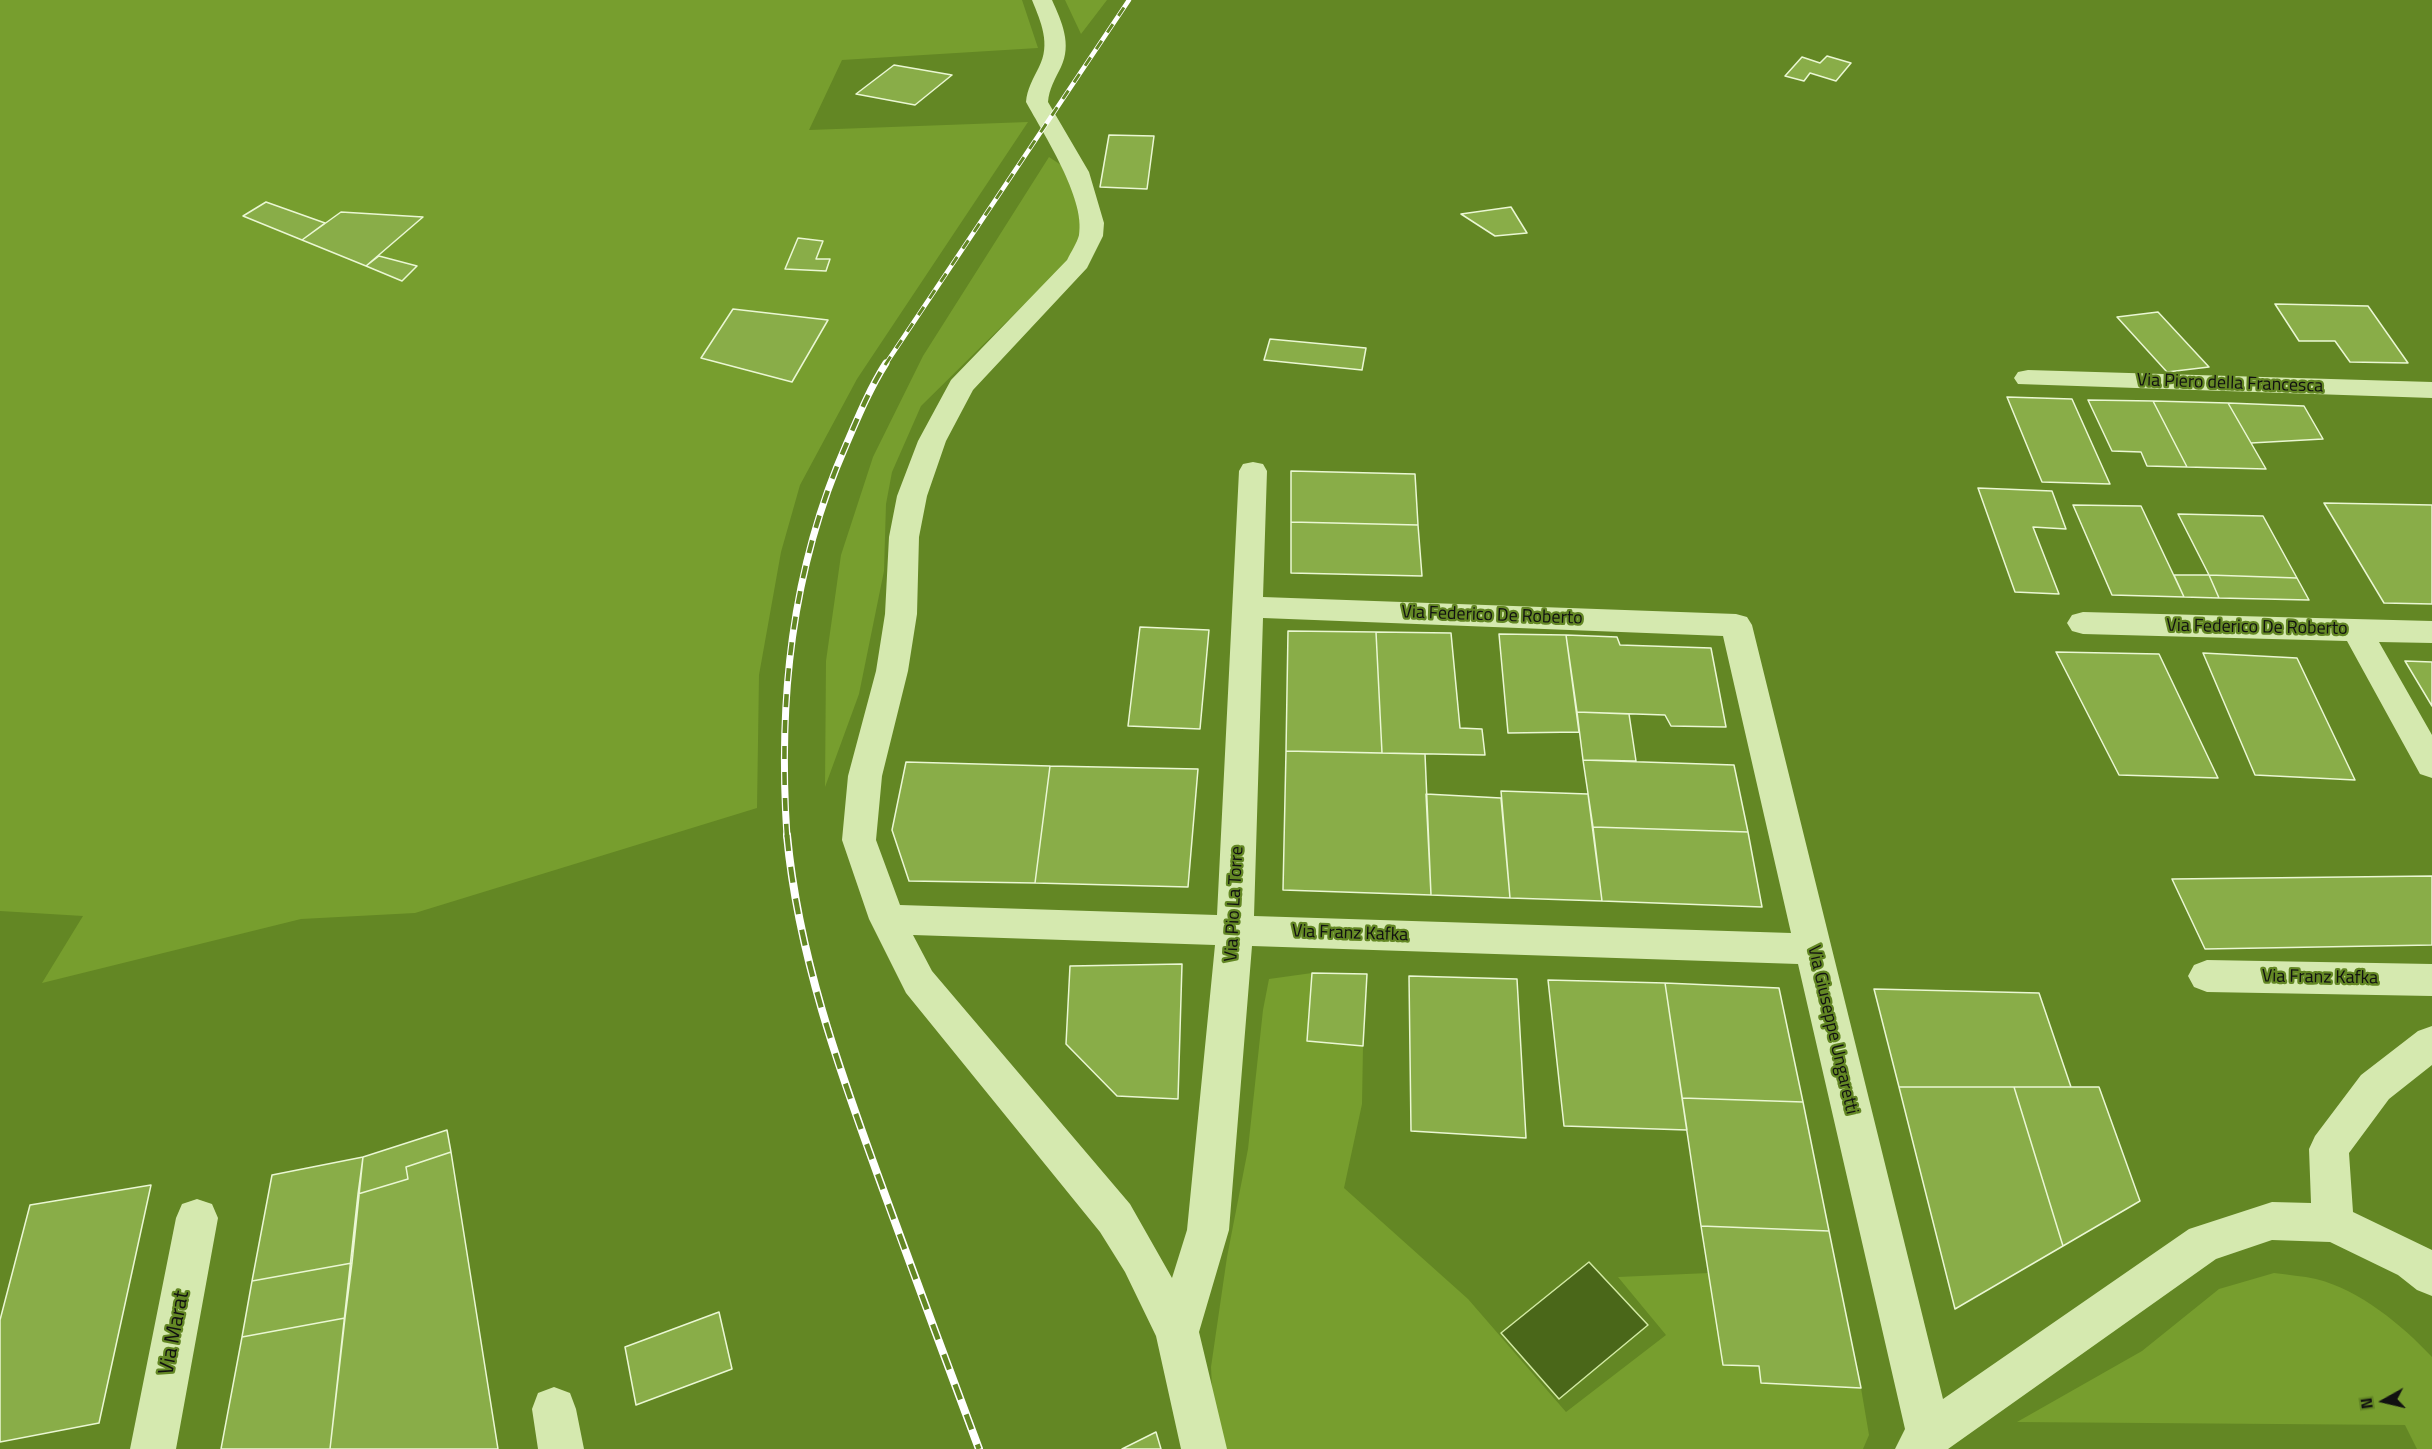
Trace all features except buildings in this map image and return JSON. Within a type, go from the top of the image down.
[{"type":"street","points":[[1042,0],[1049,16],[1056,54],[1037,92],[1037,102],[1077,172],[1092,223],[1091,236],[1078,263],[961,386],[932,441],[912,496],[904,537],[898,634],[865,776],[859,840],[887,919],[919,982],[1115,1218],[1140,1258],[1177,1332],[1204,1449]]},
{"type":"street","name":"Via Piero della Francesca","points":[[2028,378],[2432,390]]},
{"type":"street","name":"Via Pio La Torre","points":[[1177,1332],[1208,1230],[1235,930],[1253,471]]},
{"type":"street","name":"Via Federico De Roberto","points":[[1248,607],[1736,626]]},
{"type":"street","name":"Via Federico De Roberto","points":[[2083,623],[2432,632]]},
{"type":"street","name":"Via Giuseppe Ungaretti","points":[[1736,626],[1813,949],[1924,1442]]},
{"type":"street","points":[[2357,630],[2432,765]]},
{"type":"street","name":"Via Franz Kafka","points":[[887,919],[1813,949]]},
{"type":"street","name":"Via Franz Kafka","points":[[2207,976],[2432,980]]},
{"type":"street","points":[[2332,1223],[2330,1149],[2375,1087],[2432,1043]]},
{"type":"street","name":"Via Marat","points":[[153,1449],[197,1218]]},
{"type":"street","points":[[1924,1442],[2204,1243],[2272,1221],[2332,1223],[2413,1261],[2432,1276]]},
{"type":"shaded area","points":[[0,0],[1022,0],[1038,48],[842,60],[809,130],[1028,122],[857,379],[800,485],[781,552],[759,675],[757,808],[415,913],[301,919],[42,983],[83,916],[0,911]]},
{"type":"shaded area","points":[[1065,0],[1107,0],[1081,34]]},
{"type":"shaded area","points":[[1049,157],[1061,165],[1074,195],[1081,226],[1076,247],[1062,267],[921,406],[892,472],[886,504],[884,571],[859,694],[825,787],[826,661],[841,555],[873,457],[923,356]]},
{"type":"shaded area","points":[[1312,973],[1307,1041],[1363,1046],[1362,1104],[1344,1188],[1468,1299],[1566,1412],[1666,1335],[1618,1277],[1709,1273],[1759,1366],[1762,1383],[1861,1388],[1869,1435],[1863,1449],[1223,1449],[1213,1411],[1211,1367],[1227,1257],[1248,1149],[1263,1010],[1269,979]]},
{"type":"shaded area","points":[[1589,1262],[1648,1325],[1559,1399],[1501,1333]]},
{"type":"shaded area","points":[[2274,1273],[2316,1279],[2348,1291],[2394,1321],[2432,1357],[2432,1449],[2417,1449],[2405,1425],[2017,1422],[2142,1351],[2219,1289]]},
{"type":"railway","points":[[885,365],[1129,0]]},
{"type":"railway","points":[[787,837],[785,787],[787,687],[792,637],[801,588],[812,540],[827,492],[860,413],[886,363]]},
{"type":"railway","points":[[787,835],[800,924],[835,1054],[979,1449]]}]
